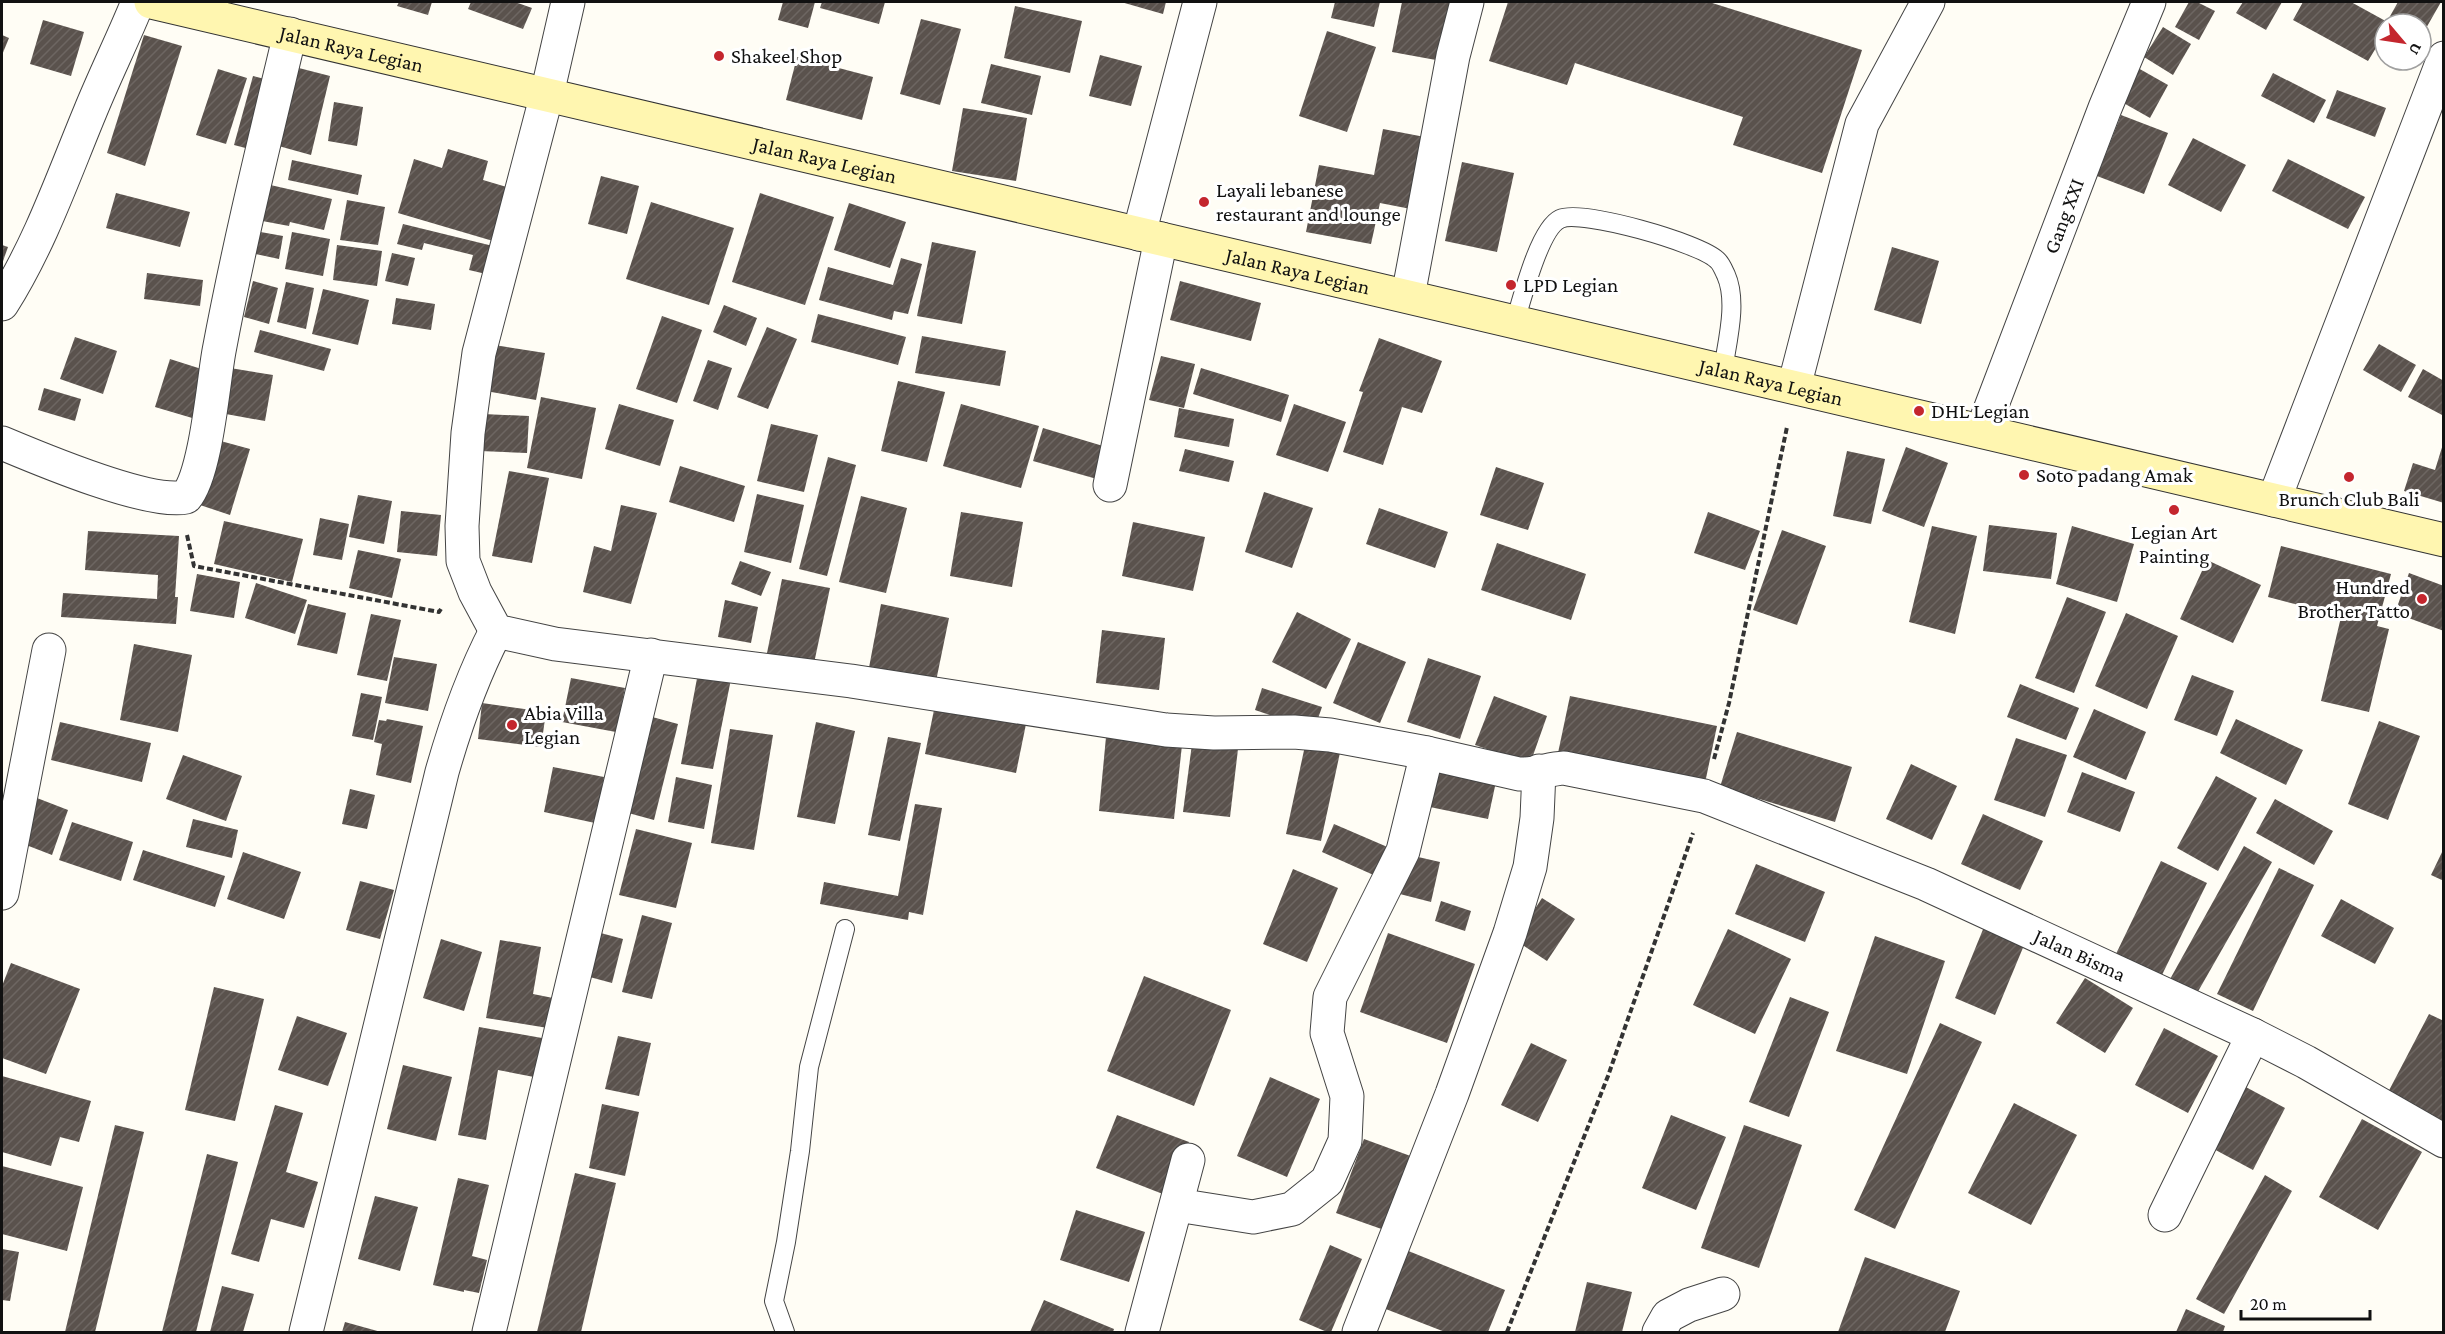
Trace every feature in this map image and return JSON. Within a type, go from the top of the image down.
[{"type":"main road","name":"Jalan Raya Legian","points":[[151,2],[2444,540]]},
{"type":"street","points":[[2,304],[33,248],[54,202],[138,2]]},
{"type":"street","points":[[306,1332],[442,772],[459,714],[481,659],[496,631],[467,575],[463,561],[462,526],[468,433],[479,353],[547,94],[568,2]]},
{"type":"street","points":[[1110,485],[1150,236],[1200,2]]},
{"type":"street","points":[[1408,296],[1453,56],[1467,2]]},
{"type":"street","points":[[1794,387],[1862,124],[1928,2]]},
{"type":"street","name":"Gang XXI","points":[[1982,431],[2089,149],[2149,2]]},
{"type":"street","points":[[2,443],[53,464],[143,493],[170,499],[186,497],[191,491],[202,457],[219,350],[290,33]]},
{"type":"street","points":[[2274,500],[2444,58]]},
{"type":"street","name":"Jalan Bisma","points":[[496,631],[555,644],[851,681],[1166,730],[1214,734],[1294,732],[1330,735],[1427,753],[1519,774],[1564,768],[1704,796],[1926,884],[2253,1035],[2306,1062],[2444,1141]]},
{"type":"street","points":[[2,893],[49,650]]},
{"type":"street","points":[[489,1332],[651,656]]},
{"type":"street","points":[[1177,1205],[1253,1217],[1292,1209],[1327,1181],[1345,1141],[1347,1096],[1327,1033],[1330,997],[1403,851],[1427,753]]},
{"type":"street","points":[[1359,1332],[1452,1094],[1510,933],[1530,867],[1537,818],[1539,771]]},
{"type":"street","points":[[2165,1215],[2253,1035]]},
{"type":"street","points":[[1142,1332],[1188,1160]]},
{"type":"street","points":[[1659,1332],[1668,1317],[1689,1305],[1723,1294]]},
{"type":"lane","points":[[1515,322],[1532,269],[1548,230],[1560,219],[1575,217],[1601,220],[1669,238],[1695,247],[1718,260],[1727,278],[1731,296],[1723,370]]},
{"type":"lane","points":[[784,1332],[774,1301],[786,1242],[800,1150],[808,1067],[845,929]]},
{"type":"path","points":[[1507,1332],[1608,1076],[1704,796],[1731,692],[1774,495],[1794,387]]},
{"type":"path","points":[[179,498],[194,566],[439,612],[467,575]]},
{"type":"building","points":[[399,2],[432,2],[428,15],[397,6]]},
{"type":"building","points":[[471,2],[515,2],[532,8],[523,29],[468,9]]},
{"type":"building","points":[[783,2],[815,2],[808,28],[778,20]]},
{"type":"building","points":[[822,2],[885,2],[879,24],[820,8]]},
{"type":"building","points":[[1121,2],[1166,2],[1163,14]]},
{"type":"building","points":[[1335,2],[1380,2],[1374,27],[1331,18]]},
{"type":"building","points":[[1402,2],[1459,2],[1447,62],[1392,52]]},
{"type":"building","points":[[1508,2],[1709,2],[1862,50],[1822,173],[1733,145],[1743,117],[1575,63],[1567,85],[1489,61]]},
{"type":"building","points":[[2189,2],[2197,2],[2215,11],[2199,40],[2175,27]]},
{"type":"building","points":[[2243,2],[2282,2],[2266,30],[2236,13]]},
{"type":"building","points":[[2303,2],[2351,2],[2373,14],[2373,53],[2368,61],[2293,20]]},
{"type":"building","points":[[2398,2],[2441,2],[2433,16],[2433,12],[2392,12]]},
{"type":"building","points":[[1015,6],[1082,21],[1070,73],[1004,58]]},
{"type":"building","points":[[921,19],[961,29],[940,105],[900,94]]},
{"type":"building","points":[[43,20],[84,32],[71,76],[30,64]]},
{"type":"building","points":[[2163,27],[2191,44],[2173,75],[2144,57]]},
{"type":"building","points":[[1327,31],[1376,47],[1347,132],[1299,116]]},
{"type":"building","points":[[2,35],[9,38],[2,55]]},
{"type":"building","points":[[144,35],[182,46],[145,166],[107,153]]},
{"type":"building","points":[[1100,55],[1142,66],[1131,106],[1089,96]]},
{"type":"building","points":[[797,57],[873,77],[862,120],[786,100]]},
{"type":"building","points":[[991,64],[1041,76],[1032,115],[981,103]]},
{"type":"building","points":[[295,67],[330,76],[311,155],[275,145]]},
{"type":"building","points":[[2138,68],[2168,85],[2150,118],[2120,101]]},
{"type":"building","points":[[218,69],[247,78],[226,144],[196,135]]},
{"type":"building","points":[[2273,73],[2326,100],[2314,123],[2261,96]]},
{"type":"building","points":[[253,76],[276,82],[257,151],[234,145]]},
{"type":"building","points":[[2337,90],[2386,108],[2375,137],[2326,118]]},
{"type":"building","points":[[334,102],[363,107],[357,146],[328,141]]},
{"type":"building","points":[[963,108],[1027,118],[1016,181],[952,171]]},
{"type":"building","points":[[2121,115],[2168,133],[2144,194],[2097,176]]},
{"type":"building","points":[[1383,129],[1430,138],[1416,210],[1380,203],[1371,244],[1306,232],[1319,165],[1374,175]]},
{"type":"building","points":[[2193,138],[2246,165],[2221,212],[2168,185]]},
{"type":"building","points":[[448,149],[488,161],[483,180],[510,188],[493,241],[398,213],[414,159],[442,168]]},
{"type":"building","points":[[2288,159],[2365,197],[2348,229],[2272,191]]},
{"type":"building","points":[[292,160],[362,175],[358,195],[288,180]]},
{"type":"building","points":[[1462,162],[1514,173],[1497,252],[1445,241]]},
{"type":"building","points":[[601,176],[639,186],[627,234],[588,224]]},
{"type":"building","points":[[266,184],[332,199],[324,230],[290,222],[289,226],[257,220]]},
{"type":"building","points":[[116,193],[190,212],[180,247],[106,228]]},
{"type":"building","points":[[760,193],[834,217],[805,305],[732,282]]},
{"type":"building","points":[[347,200],[385,207],[378,245],[340,240]]},
{"type":"building","points":[[651,202],[734,228],[709,305],[626,279]]},
{"type":"building","points":[[849,203],[906,222],[890,268],[834,250]]},
{"type":"building","points":[[403,224],[493,246],[486,274],[469,270],[473,255],[424,243],[422,250],[397,244]]},
{"type":"building","points":[[255,231],[283,236],[279,259],[251,253]]},
{"type":"building","points":[[292,232],[330,239],[323,276],[285,269]]},
{"type":"building","points":[[932,242],[976,251],[962,324],[917,316]]},
{"type":"building","points":[[2,245],[8,247],[2,264]]},
{"type":"building","points":[[337,245],[382,251],[377,286],[333,280]]},
{"type":"building","points":[[1892,247],[1939,261],[1921,324],[1874,310]]},
{"type":"building","points":[[392,253],[415,258],[408,286],[385,281]]},
{"type":"building","points":[[901,258],[922,264],[908,314],[894,311],[892,320],[819,300],[828,267],[893,285]]},
{"type":"building","points":[[147,273],[203,280],[200,306],[144,299]]},
{"type":"building","points":[[253,281],[278,288],[269,324],[244,317]]},
{"type":"building","points":[[1180,281],[1261,303],[1251,341],[1170,320]]},
{"type":"building","points":[[286,282],[314,288],[306,329],[277,322]]},
{"type":"building","points":[[323,289],[369,300],[358,345],[312,334]]},
{"type":"building","points":[[396,298],[435,304],[431,330],[392,324]]},
{"type":"building","points":[[724,305],[757,318],[746,346],[713,332]]},
{"type":"building","points":[[818,314],[906,337],[898,365],[811,342]]},
{"type":"building","points":[[662,316],[702,330],[677,403],[636,389]]},
{"type":"building","points":[[767,327],[797,339],[768,409],[737,397]]},
{"type":"building","points":[[260,330],[331,349],[324,371],[254,352]]},
{"type":"building","points":[[922,336],[1006,351],[1000,386],[915,373]]},
{"type":"building","points":[[75,337],[117,351],[103,394],[60,379]]},
{"type":"building","points":[[1379,338],[1442,361],[1422,413],[1402,407],[1383,465],[1343,452],[1363,392],[1359,391]]},
{"type":"building","points":[[488,344],[545,353],[536,400],[480,390]]},
{"type":"building","points":[[2379,344],[2416,365],[2401,392],[2363,370]]},
{"type":"building","points":[[1161,356],[1195,364],[1184,408],[1149,400]]},
{"type":"building","points":[[170,359],[214,373],[199,420],[155,407]]},
{"type":"building","points":[[708,360],[732,368],[718,410],[693,401]]},
{"type":"building","points":[[224,367],[273,375],[265,421],[215,412]]},
{"type":"building","points":[[1201,368],[1289,395],[1281,422],[1193,394]]},
{"type":"building","points":[[2423,369],[2444,381],[2444,416],[2408,397]]},
{"type":"building","points":[[898,381],[945,392],[927,462],[881,451]]},
{"type":"building","points":[[44,388],[81,399],[75,421],[38,410]]},
{"type":"building","points":[[541,397],[596,408],[582,479],[527,468]]},
{"type":"building","points":[[619,404],[674,420],[660,466],[605,449]]},
{"type":"building","points":[[961,404],[1039,426],[1021,488],[943,466]]},
{"type":"building","points":[[1294,404],[1346,422],[1328,472],[1276,455]]},
{"type":"building","points":[[1179,408],[1234,419],[1229,447],[1174,437]]},
{"type":"building","points":[[483,414],[529,416],[527,453],[480,451]]},
{"type":"building","points":[[771,424],[818,435],[804,492],[757,481]]},
{"type":"building","points":[[1043,428],[1113,449],[1104,481],[1033,461]]},
{"type":"building","points":[[217,440],[250,449],[230,515],[197,504]]},
{"type":"building","points":[[2443,444],[2444,503],[2404,491],[2413,463],[2435,470]]},
{"type":"building","points":[[1906,447],[1948,463],[1924,527],[1882,511]]},
{"type":"building","points":[[1185,449],[1234,461],[1229,482],[1179,471]]},
{"type":"building","points":[[1847,451],[1885,459],[1871,524],[1833,516]]},
{"type":"building","points":[[828,457],[856,465],[827,576],[799,569]]},
{"type":"building","points":[[680,466],[745,486],[734,522],[669,502]]},
{"type":"building","points":[[1496,467],[1544,483],[1528,530],[1480,515]]},
{"type":"building","points":[[509,471],[549,478],[532,563],[492,556]]},
{"type":"building","points":[[1264,492],[1313,508],[1292,568],[1245,552]]},
{"type":"building","points":[[757,494],[804,505],[791,563],[744,552]]},
{"type":"building","points":[[358,495],[392,501],[384,544],[349,537]]},
{"type":"building","points":[[861,496],[907,508],[886,593],[839,582]]},
{"type":"building","points":[[621,505],[657,513],[631,604],[583,592],[594,546],[611,551]]},
{"type":"building","points":[[1379,508],[1448,532],[1435,568],[1366,544]]},
{"type":"building","points":[[401,511],[441,515],[437,556],[397,552]]},
{"type":"building","points":[[961,512],[1023,522],[1012,587],[950,576]]},
{"type":"building","points":[[1708,512],[1760,531],[1745,570],[1694,553]]},
{"type":"building","points":[[320,518],[349,524],[342,560],[313,555]]},
{"type":"building","points":[[224,521],[303,539],[292,582],[214,564]]},
{"type":"building","points":[[1133,522],[1205,537],[1193,591],[1122,576]]},
{"type":"building","points":[[1989,525],[2057,533],[2051,579],[1983,571]]},
{"type":"building","points":[[1932,526],[1977,536],[1955,634],[1909,622]]},
{"type":"building","points":[[2072,526],[2134,544],[2117,602],[2056,584]]},
{"type":"building","points":[[1782,530],[1826,546],[1797,625],[1753,610]]},
{"type":"building","points":[[88,531],[179,536],[175,597],[178,597],[176,624],[61,617],[63,593],[157,599],[158,575],[85,570]]},
{"type":"building","points":[[1497,543],[1586,574],[1571,620],[1481,590]]},
{"type":"building","points":[[2281,546],[2391,574],[2377,626],[2389,629],[2369,712],[2321,701],[2341,617],[2364,622],[2268,597]]},
{"type":"building","points":[[358,550],[401,559],[392,598],[349,588]]},
{"type":"building","points":[[2207,560],[2261,585],[2233,643],[2180,619]]},
{"type":"building","points":[[740,561],[771,572],[761,596],[731,584]]},
{"type":"building","name":"Hundred Brother Tatto","points":[[2409,573],[2444,586],[2444,631],[2395,613]]},
{"type":"building","points":[[197,574],[240,582],[234,618],[190,611]]},
{"type":"building","points":[[782,579],[830,588],[813,668],[766,658]]},
{"type":"building","points":[[256,583],[307,600],[295,634],[245,618]]},
{"type":"building","points":[[2067,597],[2106,612],[2074,693],[2035,678]]},
{"type":"building","points":[[725,600],[758,607],[751,643],[718,637]]},
{"type":"building","points":[[308,604],[346,613],[337,654],[297,645]]},
{"type":"building","points":[[881,604],[949,618],[935,686],[868,673]]},
{"type":"building","points":[[1297,612],[1351,639],[1326,689],[1272,662]]},
{"type":"building","points":[[2126,613],[2178,636],[2147,709],[2095,686]]},
{"type":"building","points":[[371,614],[401,620],[387,681],[357,675]]},
{"type":"building","points":[[1102,630],[1165,638],[1159,690],[1096,683]]},
{"type":"building","points":[[1358,642],[1406,662],[1380,723],[1333,703]]},
{"type":"building","points":[[134,644],[192,655],[178,732],[120,720]]},
{"type":"building","points":[[394,657],[437,664],[428,711],[385,703]]},
{"type":"building","points":[[1428,658],[1481,676],[1460,739],[1407,722]]},
{"type":"building","points":[[698,673],[731,679],[713,769],[681,764]]},
{"type":"building","points":[[2192,675],[2234,691],[2217,736],[2174,720]]},
{"type":"building","points":[[571,678],[625,688],[616,732],[562,722]]},
{"type":"building","points":[[2020,684],[2079,708],[2066,740],[2007,717]]},
{"type":"building","points":[[1262,688],[1322,707],[1314,730],[1255,710]]},
{"type":"building","points":[[361,693],[382,697],[373,740],[352,736]]},
{"type":"building","points":[[1494,696],[1547,716],[1530,764],[1475,745]]},
{"type":"building","points":[[1570,696],[1717,726],[1705,783],[1558,753]]},
{"type":"building","name":"Abia Villa Legian","points":[[482,703],[546,712],[541,747],[478,739]]},
{"type":"building","points":[[935,705],[1026,724],[1016,773],[925,754]]},
{"type":"building","points":[[2094,709],[2146,732],[2126,780],[2073,757]]},
{"type":"building","points":[[645,715],[678,724],[654,820],[621,811]]},
{"type":"building","points":[[387,719],[423,726],[411,783],[376,775],[382,744],[374,742],[379,720],[386,721]]},
{"type":"building","points":[[2236,719],[2303,750],[2286,785],[2220,753]]},
{"type":"building","points":[[2379,721],[2420,736],[2388,820],[2348,804]]},
{"type":"building","points":[[60,722],[151,743],[142,782],[51,760]]},
{"type":"building","points":[[816,722],[855,731],[835,824],[797,817]]},
{"type":"building","points":[[730,729],[773,735],[754,850],[711,843]]},
{"type":"building","points":[[1737,732],[1852,767],[1835,822],[1720,787]]},
{"type":"building","points":[[888,737],[921,743],[900,841],[868,835]]},
{"type":"building","points":[[1106,737],[1182,745],[1174,819],[1099,811]]},
{"type":"building","points":[[2016,738],[2067,755],[2045,817],[1994,800]]},
{"type":"building","points":[[1306,741],[1341,748],[1321,841],[1286,834]]},
{"type":"building","points":[[1192,744],[1238,749],[1230,817],[1183,812]]},
{"type":"building","points":[[183,755],[242,776],[226,821],[166,799]]},
{"type":"building","points":[[1435,763],[1497,777],[1488,819],[1425,806]]},
{"type":"building","points":[[1911,764],[1957,786],[1932,840],[1886,819]]},
{"type":"building","points":[[553,767],[604,777],[595,823],[544,812]]},
{"type":"building","points":[[2082,772],[2135,792],[2120,832],[2067,812]]},
{"type":"building","points":[[2216,776],[2257,798],[2218,871],[2177,848]]},
{"type":"building","points":[[676,777],[712,785],[704,829],[668,822]]},
{"type":"building","points":[[350,789],[375,795],[367,829],[342,824]]},
{"type":"building","points":[[37,798],[68,810],[52,855],[21,843]]},
{"type":"building","points":[[2275,799],[2333,831],[2314,865],[2256,833]]},
{"type":"building","points":[[915,804],[942,808],[923,915],[909,912],[908,920],[820,904],[824,882],[898,896]]},
{"type":"building","points":[[1983,814],[2043,841],[2020,890],[1961,864]]},
{"type":"building","points":[[193,819],[238,830],[232,858],[186,847]]},
{"type":"building","points":[[72,822],[133,842],[121,881],[59,860]]},
{"type":"building","points":[[1334,824],[1399,852],[1387,881],[1322,852]]},
{"type":"building","points":[[636,829],[692,843],[676,908],[619,895]]},
{"type":"building","points":[[2244,846],[2272,862],[2196,995],[2169,981]]},
{"type":"building","points":[[2444,848],[2444,881],[2431,875]]},
{"type":"building","points":[[143,850],[225,876],[215,907],[133,880]]},
{"type":"building","points":[[243,852],[301,872],[284,919],[227,899]]},
{"type":"building","points":[[1405,854],[1440,862],[1431,902],[1396,893]]},
{"type":"building","points":[[2161,861],[2207,883],[2159,981],[2114,958]]},
{"type":"building","points":[[1756,864],[1825,892],[1805,942],[1735,914]]},
{"type":"building","points":[[2279,868],[2314,885],[2253,1011],[2217,994]]},
{"type":"building","points":[[1293,869],[1338,888],[1307,962],[1263,944]]},
{"type":"building","points":[[360,881],[394,890],[380,939],[346,930]]},
{"type":"building","points":[[1542,898],[1575,919],[1547,961],[1515,940]]},
{"type":"building","points":[[2341,899],[2394,928],[2375,964],[2321,936]]},
{"type":"building","points":[[1441,901],[1471,911],[1465,931],[1435,921]]},
{"type":"building","points":[[642,915],[672,923],[652,999],[622,992]]},
{"type":"building","points":[[1986,922],[2027,938],[1995,1015],[1955,998]]},
{"type":"building","points":[[1728,929],[1791,959],[1755,1034],[1693,1005]]},
{"type":"building","points":[[597,932],[623,939],[612,983],[586,976]]},
{"type":"building","points":[[1388,933],[1475,964],[1447,1043],[1360,1012]]},
{"type":"building","points":[[1875,936],[1945,961],[1907,1074],[1836,1051]]},
{"type":"building","points":[[441,939],[482,952],[464,1011],[423,998]]},
{"type":"building","points":[[500,940],[541,947],[533,994],[553,998],[548,1028],[486,1018]]},
{"type":"building","points":[[11,963],[80,989],[46,1074],[2,1058],[2,986]]},
{"type":"building","points":[[1144,976],[1231,1010],[1194,1106],[1107,1071]]},
{"type":"building","points":[[2085,978],[2133,1008],[2105,1053],[2056,1023]]},
{"type":"building","points":[[214,987],[264,999],[235,1121],[185,1110]]},
{"type":"building","points":[[1790,997],[1829,1012],[1789,1117],[1749,1102]]},
{"type":"building","points":[[2429,1014],[2444,1021],[2444,1130],[2384,1100]]},
{"type":"building","points":[[297,1016],[347,1033],[328,1086],[278,1070]]},
{"type":"building","points":[[1940,1023],[1982,1042],[1895,1229],[1854,1210]]},
{"type":"building","points":[[479,1027],[542,1038],[534,1077],[498,1070],[486,1140],[458,1135]]},
{"type":"building","points":[[2164,1028],[2218,1056],[2188,1113],[2135,1085]]},
{"type":"building","points":[[618,1036],[651,1043],[639,1096],[605,1089]]},
{"type":"building","points":[[1531,1043],[1567,1060],[1538,1122],[1501,1105]]},
{"type":"building","points":[[403,1065],[452,1077],[436,1141],[387,1129]]},
{"type":"building","points":[[2,1076],[91,1101],[79,1142],[60,1137],[51,1166],[2,1152]]},
{"type":"building","points":[[1270,1077],[1320,1099],[1287,1177],[1237,1156]]},
{"type":"building","points":[[2242,1085],[2285,1108],[2253,1170],[2210,1147]]},
{"type":"building","points":[[2014,1103],[2077,1135],[2031,1225],[1968,1193]]},
{"type":"building","points":[[602,1104],[639,1112],[625,1176],[589,1168]]},
{"type":"building","points":[[275,1105],[303,1113],[286,1172],[318,1182],[304,1228],[271,1219],[259,1262],[231,1254]]},
{"type":"building","points":[[1117,1115],[1189,1142],[1168,1196],[1096,1168]]},
{"type":"building","points":[[1671,1115],[1726,1137],[1696,1210],[1642,1188]]},
{"type":"building","points":[[2362,1119],[2422,1152],[2378,1230],[2319,1197]]},
{"type":"building","points":[[115,1125],[144,1132],[95,1332],[65,1332]]},
{"type":"building","points":[[1744,1125],[1802,1145],[1759,1268],[1701,1248]]},
{"type":"building","points":[[1364,1139],[1416,1158],[1390,1232],[1336,1213]]},
{"type":"building","points":[[207,1154],[238,1162],[196,1332],[162,1332]]},
{"type":"building","points":[[2,1166],[83,1187],[67,1251],[2,1234]]},
{"type":"building","points":[[575,1173],[616,1183],[581,1332],[537,1332]]},
{"type":"building","points":[[2265,1175],[2292,1191],[2224,1314],[2196,1299]]},
{"type":"building","points":[[458,1178],[489,1185],[472,1256],[487,1260],[479,1293],[433,1285]]},
{"type":"building","points":[[375,1196],[418,1207],[400,1271],[358,1259]]},
{"type":"building","points":[[1076,1210],[1145,1232],[1129,1282],[1060,1260]]},
{"type":"building","points":[[1330,1245],[1362,1259],[1331,1332],[1327,1332],[1299,1320]]},
{"type":"building","points":[[1401,1248],[1505,1290],[1488,1332],[1445,1332],[1378,1306]]},
{"type":"building","points":[[2,1249],[19,1252],[10,1301],[2,1300]]},
{"type":"building","points":[[1865,1257],[1960,1291],[1945,1332],[1838,1332]]},
{"type":"building","points":[[1587,1282],[1632,1292],[1622,1332],[1575,1332]]},
{"type":"building","points":[[222,1286],[254,1294],[243,1332],[210,1332]]},
{"type":"building","points":[[1044,1300],[1114,1329],[1113,1332],[1030,1332]]},
{"type":"building","points":[[2186,1309],[2225,1326],[2223,1332],[2176,1332]]},
{"type":"building","points":[[345,1322],[381,1332],[342,1332]]},
{"type":"place","name":"Shakeel Shop","points":[[719,56]]},
{"type":"place","name":"Layali lebanese restaurant and lounge","points":[[1204,202]]},
{"type":"place","name":"LPD Legian","points":[[1511,285]]},
{"type":"place","name":"DHL Legian","points":[[1919,411]]},
{"type":"place","name":"Soto padang Amak","points":[[2024,475]]},
{"type":"place","name":"Brunch Club Bali","points":[[2349,477]]},
{"type":"place","name":"Legian Art Painting","points":[[2174,510]]},
{"type":"place","name":"Hundred Brother Tatto","points":[[2422,599]]},
{"type":"place","name":"Abia Villa Legian","points":[[512,725]]}]
